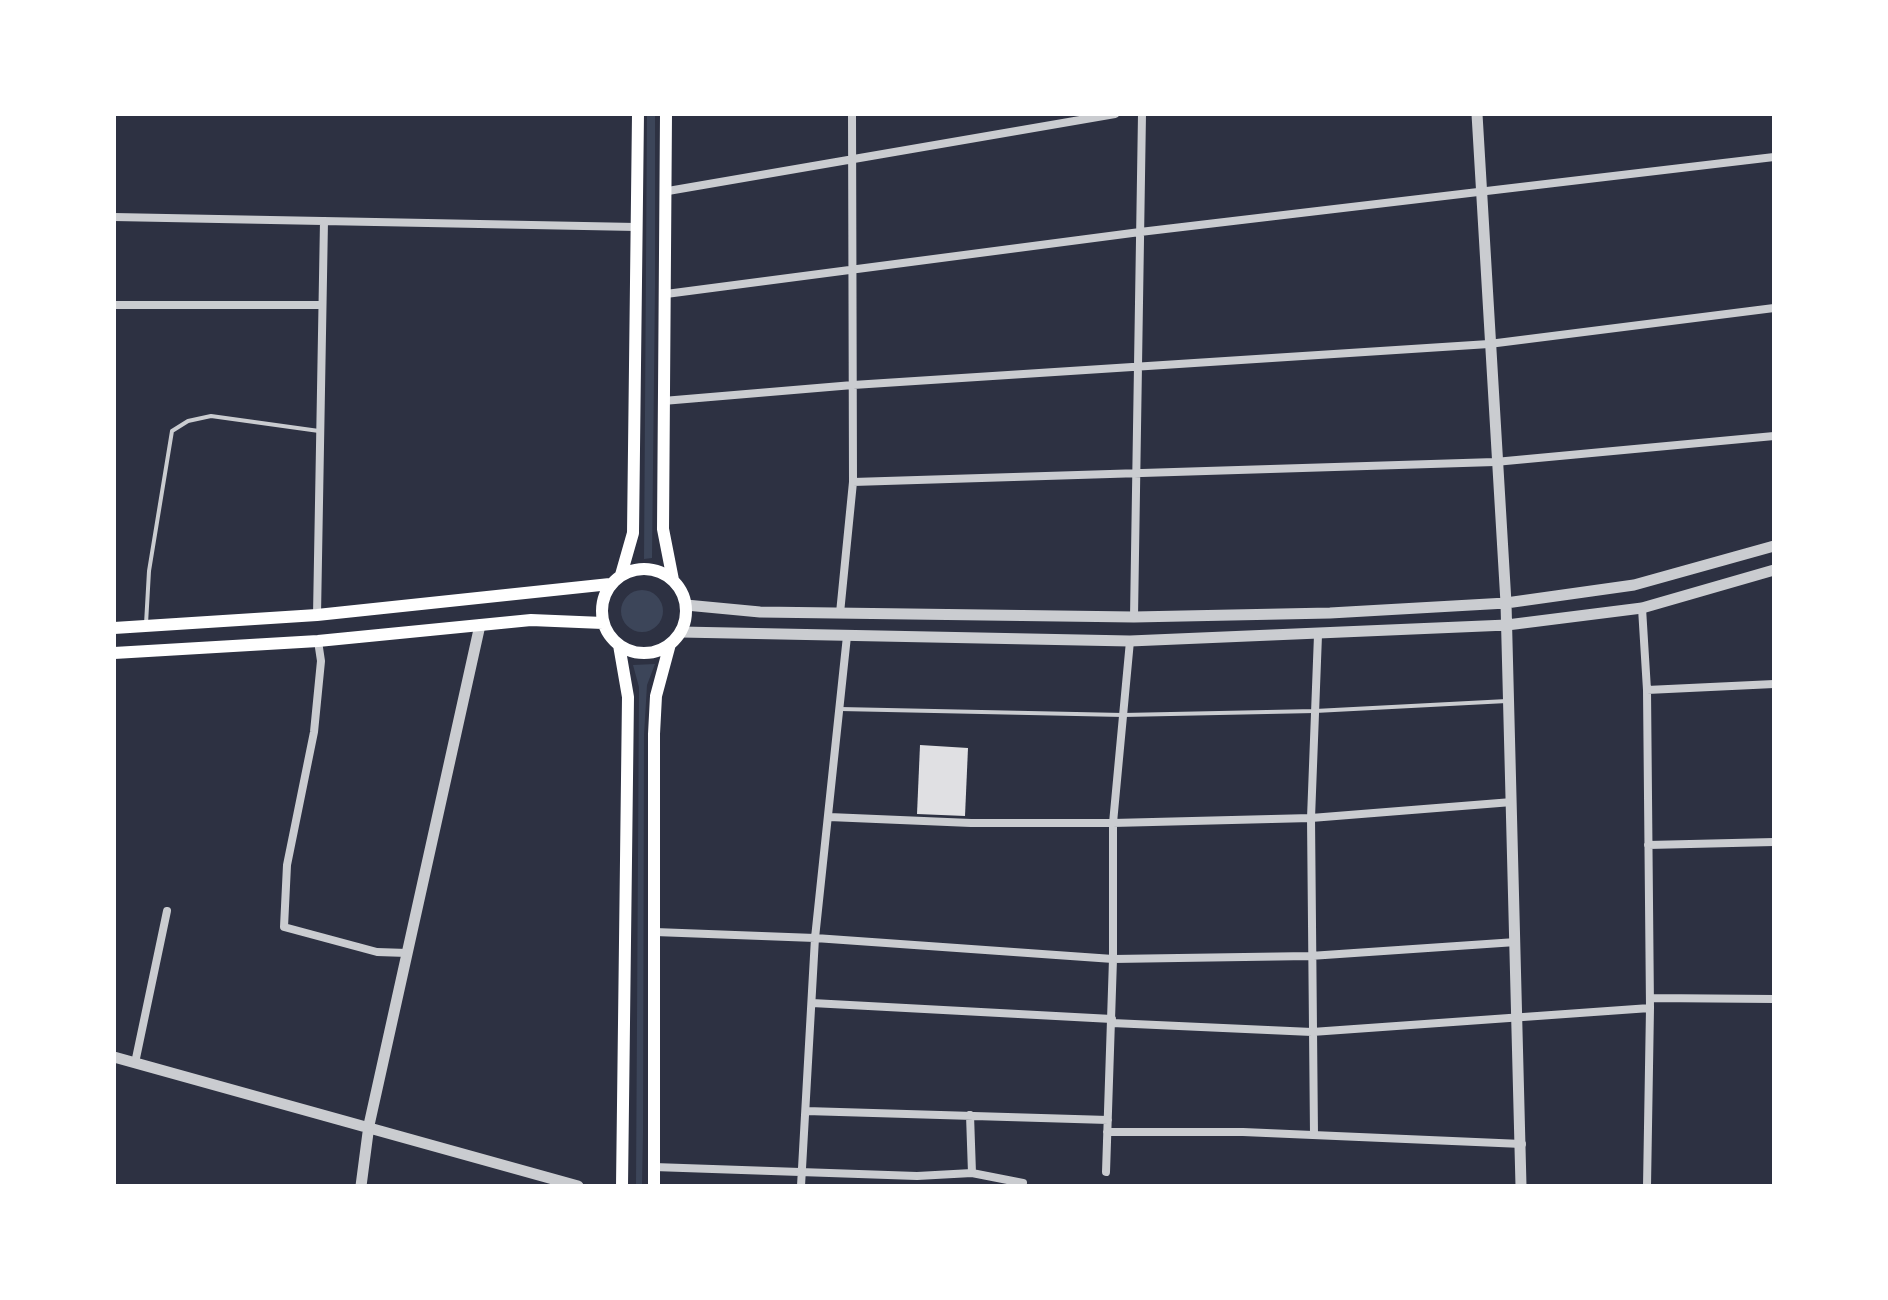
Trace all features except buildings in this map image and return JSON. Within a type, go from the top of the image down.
[{"type":"main road","points":[[621,575],[633,533],[638,114]]},
{"type":"main road","points":[[654,1186],[654,722],[659,682],[670,644],[681,632],[686,605],[673,580],[663,529],[668,191],[666,114]]},
{"type":"main road","points":[[622,1186],[628,697],[619,645],[603,623],[601,610],[610,584],[621,575],[647,568],[673,580]]},
{"type":"main road","points":[[114,628],[317,615],[610,584]]},
{"type":"main road","points":[[114,653],[318,641],[550,620],[603,623]]},
{"type":"main road","points":[[619,645],[645,653],[670,644]]},
{"type":"street","points":[[840,613],[853,482],[852,114]]},
{"type":"street","points":[[668,191],[1115,114]]},
{"type":"street","points":[[1134,617],[1142,114]]},
{"type":"street","points":[[1477,114],[1495,462],[1507,625],[1523,1144],[1521,1186]]},
{"type":"street","points":[[666,294],[1140,232],[1482,194],[1774,157]]},
{"type":"street","points":[[114,217],[636,227]]},
{"type":"street","points":[[317,615],[324,221]]},
{"type":"street","points":[[114,305],[322,305]]},
{"type":"street","points":[[663,401],[853,385],[1489,344],[1774,308]]},
{"type":"street","points":[[853,482],[1137,476],[1495,462],[1774,436]]},
{"type":"street","points":[[686,605],[737,611],[1134,617],[1330,613],[1506,603],[1634,585],[1774,546]]},
{"type":"street","points":[[681,632],[1130,641],[1507,625],[1642,608],[1774,570]]},
{"type":"street","points":[[1642,608],[1647,690],[1650,1003],[1647,1186]]},
{"type":"street","points":[[361,1186],[369,1125],[480,625]]},
{"type":"street","points":[[1314,1135],[1311,818],[1318,635]]},
{"type":"street","points":[[801,1186],[815,938],[847,636]]},
{"type":"street","points":[[318,641],[321,661],[314,732],[287,865],[284,927],[377,952],[407,953]]},
{"type":"street","points":[[1106,1172],[1112,1021],[1113,823],[1130,641]]},
{"type":"street","points":[[1647,690],[1774,684]]},
{"type":"street","points":[[829,817],[971,823],[1113,823],[1311,818],[1512,802]]},
{"type":"street","points":[[1648,845],[1774,842]]},
{"type":"street","points":[[135,1063],[167,911]]},
{"type":"street","points":[[655,932],[815,938],[1113,959],[1310,956],[1516,942]]},
{"type":"street","points":[[812,1003],[1312,1032],[1650,1003],[1774,999]]},
{"type":"street","points":[[114,1057],[369,1125],[578,1186]]},
{"type":"street","points":[[806,1111],[1108,1120]]},
{"type":"street","points":[[970,1115],[972,1173]]},
{"type":"street","points":[[1107,1132],[1314,1135],[1523,1144]]},
{"type":"street","points":[[654,1167],[972,1173],[1023,1183],[1022,1186]]},
{"type":"street","points":[[954,1186],[956,1175]]},
{"type":"lane","points":[[145,626],[149,571],[172,431],[188,421],[211,416],[320,431]]},
{"type":"lane","points":[[840,709],[1123,715],[1315,711],[1509,701]]},
{"type":"shaded area","points":[[647,114],[655,114],[655,288],[652,558],[644,559]]},
{"type":"shaded area","points":[[642,590],[657,596],[663,611],[657,626],[642,632],[627,626],[621,611],[627,596]]},
{"type":"shaded area","points":[[655,664],[647,685],[644,735],[643,1133],[642,1186],[636,1186],[639,687],[633,665]]}]
